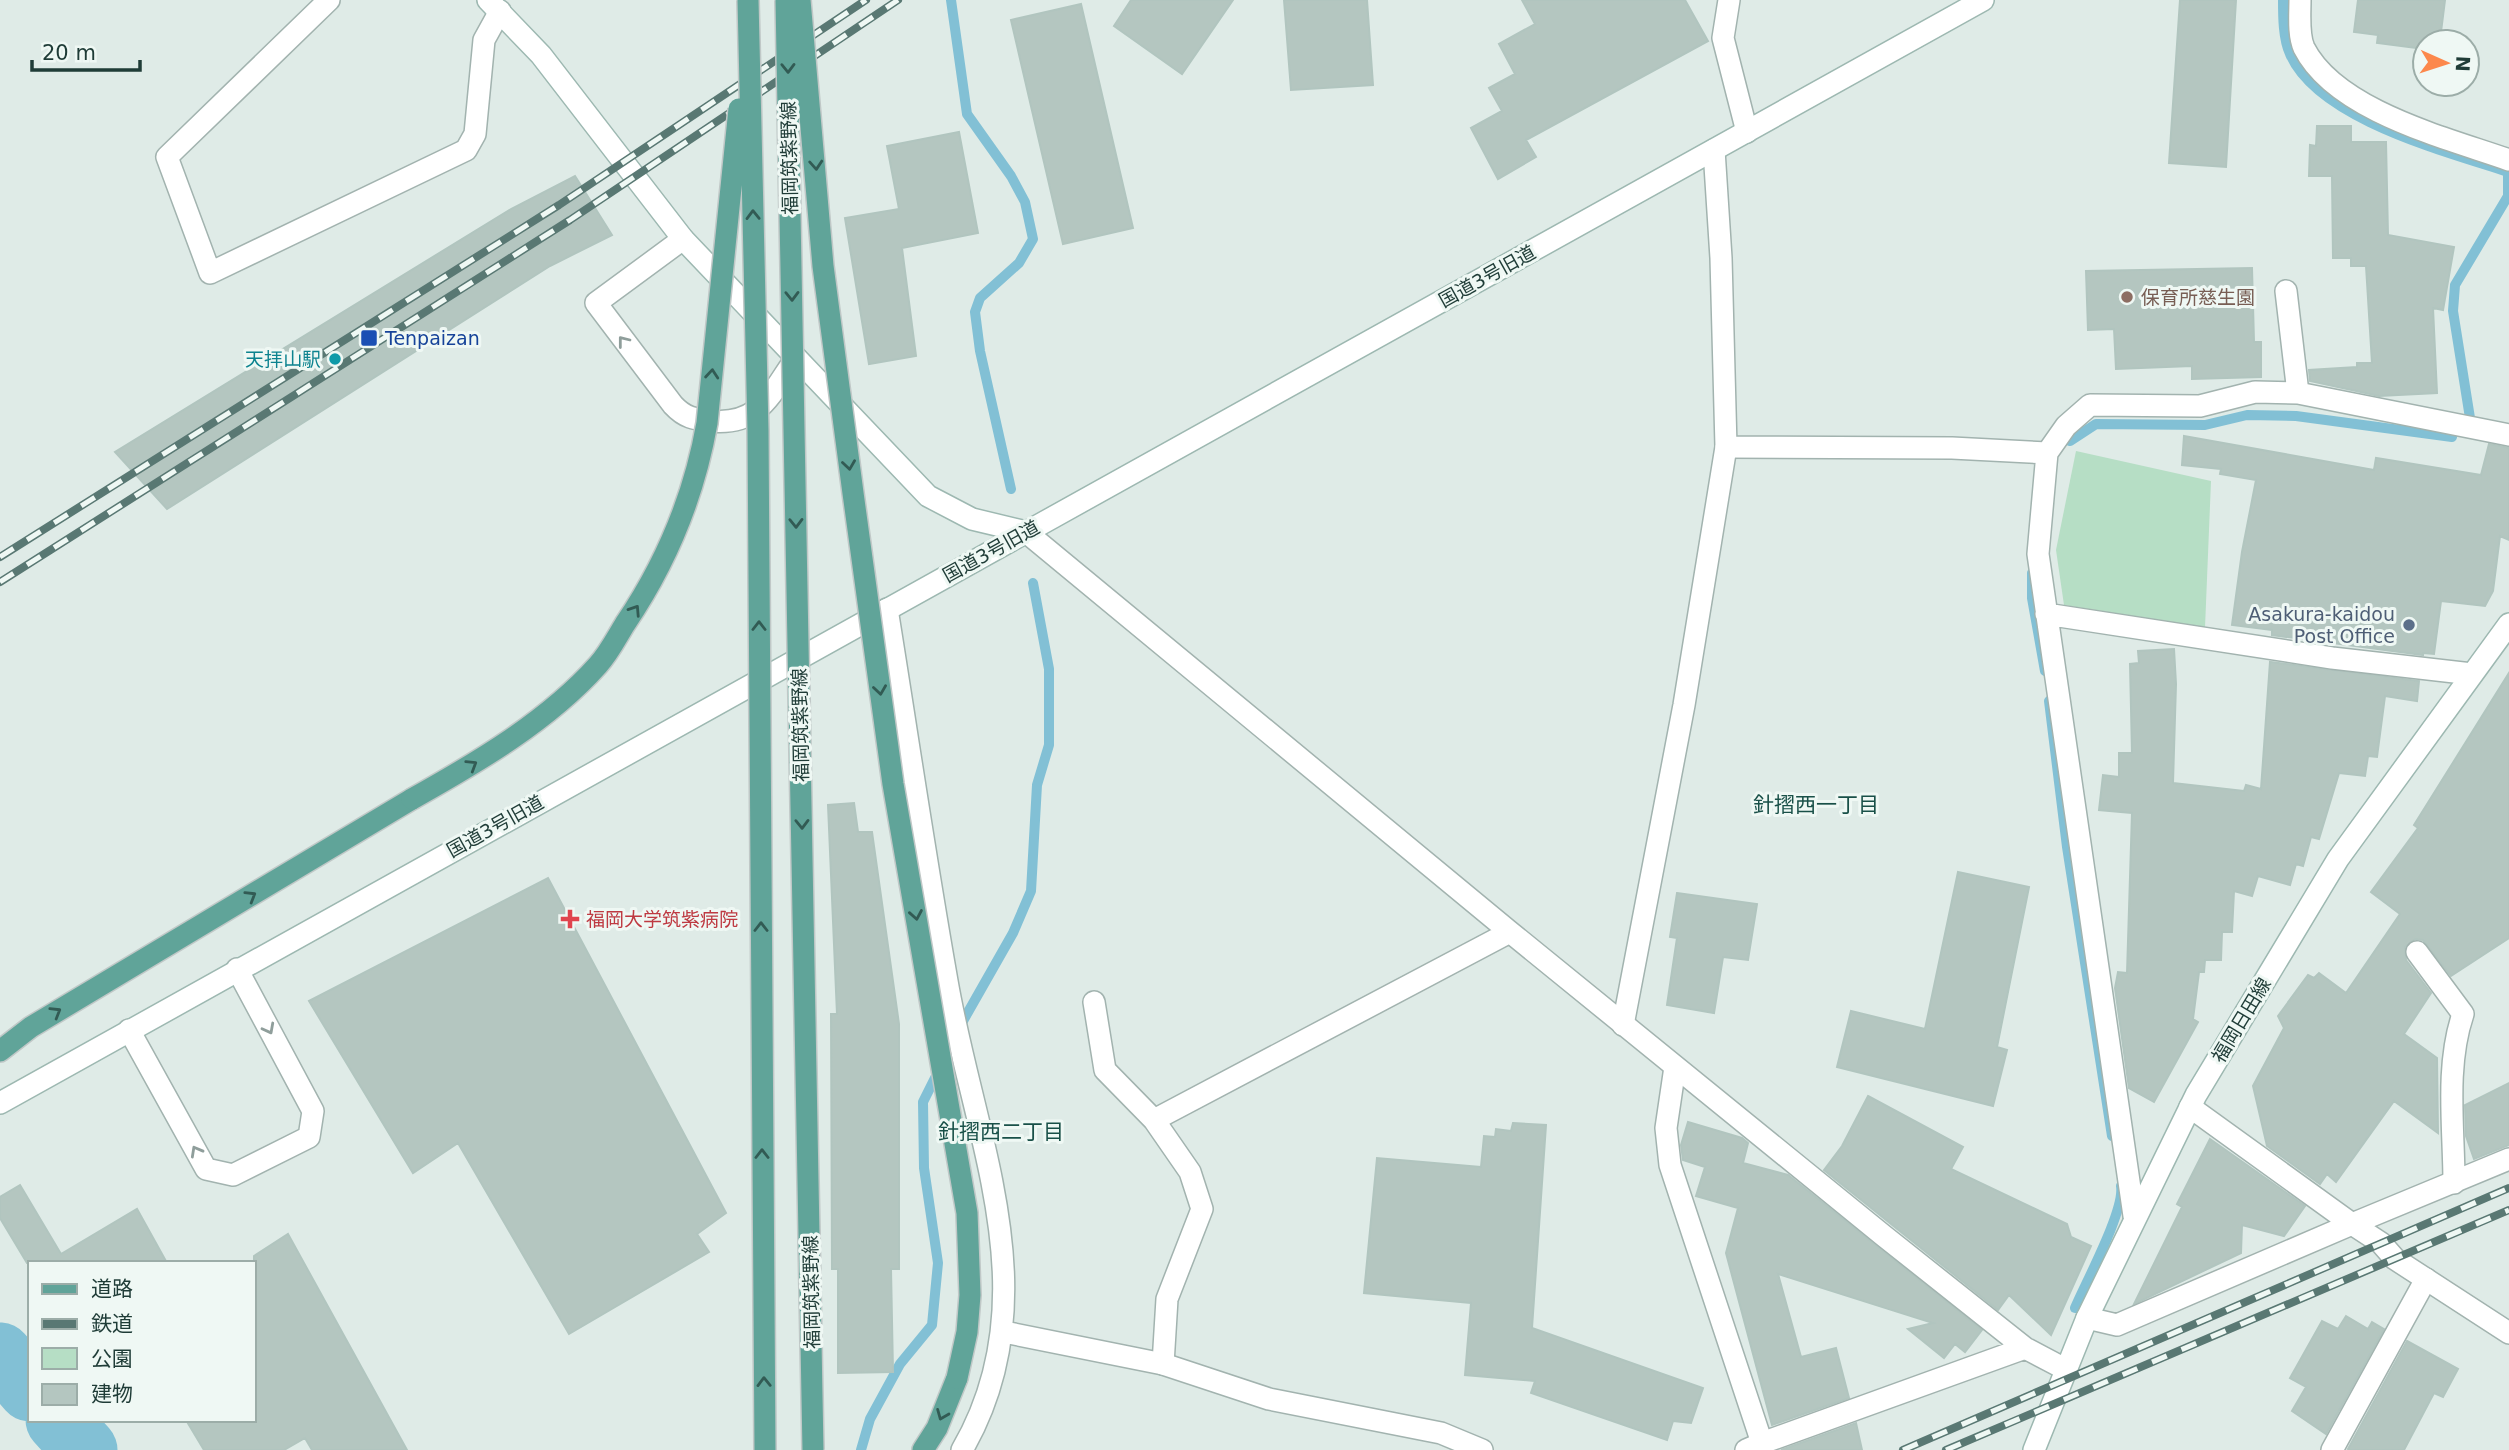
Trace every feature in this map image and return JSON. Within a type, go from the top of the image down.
[{"type":"main road","name":"福岡筑紫野線","points":[[748,0],[758,444],[765,1450]]},
{"type":"main road","name":"福岡筑紫野線","points":[[786,0],[813,1450]]},
{"type":"main road","points":[[800,0],[824,266],[860,548],[893,784],[967,1213],[970,1295],[967,1332],[957,1378],[937,1428],[923,1450]]},
{"type":"main road","points":[[0,1051],[31,1027],[474,764],[540,717],[599,664],[648,590],[680,525],[698,472],[707,423],[748,22]]},
{"type":"street","points":[[329,0],[167,157],[210,273],[466,150],[475,134],[484,40],[494,6],[541,55],[683,239],[928,496],[972,519],[1026,532],[1675,1067],[2025,1348],[2065,1369]]},
{"type":"street","points":[[1730,0],[1723,38],[1747,132]]},
{"type":"street","name":"国道3号旧道","points":[[0,1103],[1983,0]]},
{"type":"street","points":[[2300,0],[2304,47],[2326,77],[2381,115],[2509,160]]},
{"type":"street","points":[[1623,1025],[1684,705],[1726,447],[1721,258],[1714,150]]},
{"type":"street","points":[[683,239],[596,303],[678,411],[684,417],[696,420],[736,423],[750,416],[767,399],[796,358]]},
{"type":"street","points":[[2286,291],[2298,393]]},
{"type":"street","points":[[2134,1216],[2038,554],[2047,453],[2066,426],[2090,405],[2200,406],[2255,392],[2298,393],[2509,435]]},
{"type":"street","points":[[1726,447],[1952,448],[2047,453]]},
{"type":"street","points":[[887,609],[947,984],[995,1195],[1003,1265],[1004,1332],[990,1395],[962,1450]]},
{"type":"street","points":[[2046,614],[2332,658],[2472,674]]},
{"type":"street","name":"福岡日田線","points":[[2034,1450],[2087,1318],[2134,1216],[2190,1107],[2337,859],[2509,624]]},
{"type":"street","points":[[1154,1120],[1510,932]]},
{"type":"street","points":[[2417,952],[2463,1014],[2457,1031],[2452,1069],[2454,1183]]},
{"type":"street","points":[[129,1030],[206,1169],[233,1175],[309,1137],[313,1111],[237,969]]},
{"type":"street","points":[[1094,1002],[1105,1070],[1154,1120],[1191,1172],[1202,1209],[1167,1300],[1163,1364]]},
{"type":"street","points":[[1675,1067],[1666,1128],[1670,1165],[1754,1447],[2025,1348]]},
{"type":"street","points":[[2190,1107],[2426,1279],[2509,1333]]},
{"type":"street","points":[[2087,1318],[2117,1325],[2509,1159]]},
{"type":"street","points":[[2332,1450],[2426,1279]]},
{"type":"street","points":[[1004,1332],[1163,1364],[1269,1399],[1441,1433],[1482,1450]]},
{"type":"green space","points":[[2076,451],[2211,481],[2205,628],[2064,605],[2056,550]]},
{"type":"building","points":[[1131,0],[1233,0],[1182,74],[1114,26]]},
{"type":"building","points":[[1284,0],[1367,0],[1373,85],[1291,90]]},
{"type":"building","points":[[1522,0],[1685,0],[1708,41],[1526,140],[1536,157],[1498,179],[1471,128],[1502,111],[1489,88],[1515,74],[1499,44],[1535,24]]},
{"type":"building","points":[[2180,0],[2236,0],[2226,167],[2169,163]]},
{"type":"building","points":[[2358,0],[2445,0],[2442,28],[2411,28],[2411,47],[2377,43],[2378,35],[2354,32]]},
{"type":"building","points":[[1081,4],[1133,228],[1063,244],[1011,20]]},
{"type":"building","points":[[2317,126],[2351,126],[2351,142],[2386,142],[2388,235],[2454,247],[2443,310],[2433,308],[2437,393],[2379,396],[2310,381],[2309,370],[2357,367],[2357,363],[2372,363],[2366,266],[2351,266],[2351,258],[2333,258],[2332,176],[2309,176],[2310,145],[2316,146]]},
{"type":"building","points":[[959,132],[978,233],[902,248],[916,356],[869,364],[845,218],[899,209],[887,146]]},
{"type":"building","name":"天拝山駅","points":[[575,176],[612,235],[550,266],[167,509],[115,452],[511,209]]},
{"type":"building","points":[[2252,268],[2254,342],[2261,342],[2261,377],[2192,379],[2192,366],[2116,369],[2114,329],[2088,330],[2086,271]]},
{"type":"building","points":[[2184,436],[2374,470],[2376,458],[2481,475],[2489,444],[2509,448],[2509,540],[2500,536],[2493,591],[2485,606],[2441,601],[2434,654],[2423,655],[2272,635],[2272,630],[2232,625],[2256,480],[2220,474],[2221,469],[2182,465]]},
{"type":"building","points":[[2174,649],[2176,684],[2173,783],[2244,791],[2246,785],[2261,789],[2270,662],[2419,681],[2417,701],[2385,696],[2377,757],[2368,756],[2365,776],[2339,773],[2319,839],[2311,837],[2303,866],[2296,864],[2290,885],[2258,876],[2252,896],[2234,891],[2232,932],[2222,932],[2221,960],[2205,960],[2204,972],[2199,972],[2193,1019],[2198,1022],[2154,1102],[2129,1088],[2115,988],[2118,972],[2127,973],[2132,813],[2099,810],[2103,775],[2119,777],[2119,753],[2132,753],[2130,664],[2139,663],[2138,651]]},
{"type":"building","points":[[2509,673],[2509,938],[2451,976],[2423,940],[2415,939],[2405,947],[2406,960],[2431,993],[2404,1034],[2437,1058],[2438,1133],[2394,1101],[2336,1182],[2327,1174],[2320,1184],[2267,1146],[2253,1086],[2284,1028],[2278,1016],[2308,975],[2314,978],[2319,973],[2346,993],[2400,914],[2371,892],[2418,828],[2414,825]]},
{"type":"building","points":[[854,803],[858,832],[872,832],[899,1024],[899,1269],[891,1269],[893,1372],[838,1373],[838,1269],[832,1269],[831,1014],[837,1014],[828,805]]},
{"type":"building","points":[[1958,872],[2029,887],[1997,1047],[2007,1050],[1993,1106],[1837,1067],[1851,1011],[1925,1029]]},
{"type":"building","points":[[548,878],[726,1213],[697,1234],[709,1252],[569,1334],[458,1143],[413,1173],[309,1001]]},
{"type":"building","points":[[1677,893],[1757,904],[1748,960],[1723,957],[1714,1013],[1667,1005],[1677,938],[1670,937]]},
{"type":"building","points":[[2509,1083],[2509,1145],[2474,1159],[2466,1136],[2465,1105]]},
{"type":"building","points":[[1868,1096],[1963,1147],[1951,1169],[2067,1224],[2071,1237],[2091,1246],[2051,1335],[2009,1295],[1998,1310],[1824,1170],[1842,1146]]},
{"type":"building","points":[[1688,1122],[1742,1138],[1748,1143],[1743,1163],[1788,1175],[1982,1330],[1965,1352],[1955,1344],[1944,1358],[1908,1329],[1933,1323],[1778,1274],[1801,1357],[1836,1348],[1849,1398],[1772,1425],[1726,1253],[1738,1208],[1696,1196],[1705,1167],[1683,1160],[1681,1145]]},
{"type":"building","points":[[1513,1123],[1546,1125],[1532,1328],[1703,1388],[1691,1423],[1673,1421],[1667,1440],[1531,1393],[1535,1381],[1465,1375],[1471,1303],[1364,1293],[1377,1158],[1481,1167],[1484,1136],[1495,1137],[1496,1129],[1511,1131]]},
{"type":"building","points":[[2210,1139],[2305,1206],[2284,1236],[2242,1225],[2241,1253],[2134,1304],[2182,1207],[2177,1204]]},
{"type":"building","points":[[20,1185],[61,1254],[137,1209],[166,1261],[27,1263],[0,1218],[0,1197]]},
{"type":"building","points":[[288,1234],[407,1450],[312,1450],[305,1438],[284,1450],[204,1450],[187,1422],[256,1422],[254,1256]]},
{"type":"building","points":[[2346,1316],[2368,1329],[2372,1322],[2384,1329],[2326,1434],[2292,1411],[2306,1387],[2290,1378],[2322,1321],[2338,1329]]},
{"type":"building","points":[[2407,1341],[2458,1369],[2443,1397],[2434,1393],[2404,1450],[2348,1449]]},
{"type":"building","points":[[1856,1423],[1862,1450],[1781,1450]]},
{"type":"waterway","points":[[951,0],[967,114],[1011,176],[1025,202],[1033,239],[1019,263],[980,298],[975,312],[980,351],[1011,489]]},
{"type":"waterway","points":[[2283,0],[2283,20],[2290,54],[2305,77],[2327,97],[2386,130],[2508,172],[2508,196],[2455,285],[2453,311],[2470,418]]},
{"type":"waterway","points":[[2070,441],[2096,424],[2205,425],[2247,415],[2296,416],[2452,437]]},
{"type":"waterway","points":[[2032,573],[2032,598],[2045,671]]},
{"type":"waterway","points":[[959,1028],[1013,933],[1031,891],[1037,785],[1049,745],[1049,669],[1033,583]]},
{"type":"waterway","points":[[2049,701],[2067,847],[2112,1136]]},
{"type":"waterway","points":[[861,1450],[870,1419],[900,1364],[932,1325],[938,1263],[924,1168],[923,1102],[940,1068]]},
{"type":"waterway","points":[[2075,1308],[2111,1228],[2121,1197],[2121,1186]]},
{"type":"waterway","points":[[0,1355],[28,1387]]},
{"type":"waterway","points":[[60,1422],[85,1450]]},
{"type":"railway","points":[[0,557],[559,205],[866,0]]},
{"type":"railway","points":[[0,582],[570,220],[898,0]]},
{"type":"railway","points":[[1903,1450],[2509,1188]]},
{"type":"railway","points":[[1946,1450],[2509,1210]]},
{"type":"place","name":"保育所慈生園","points":[[2127,297]]},
{"type":"place","name":"Tenpaizan","points":[[369,338]]},
{"type":"place","name":"天拝山駅","points":[[335,359]]},
{"type":"place","name":"Asakura-kaidou Post Office","points":[[2409,625]]},
{"type":"place","name":"福岡大学筑紫病院","points":[[570,919]]},
{"type":"district","name":"針摺西一丁目","points":[[1816,805]]},
{"type":"district","name":"針摺西二丁目","points":[[1001,1132]]}]
